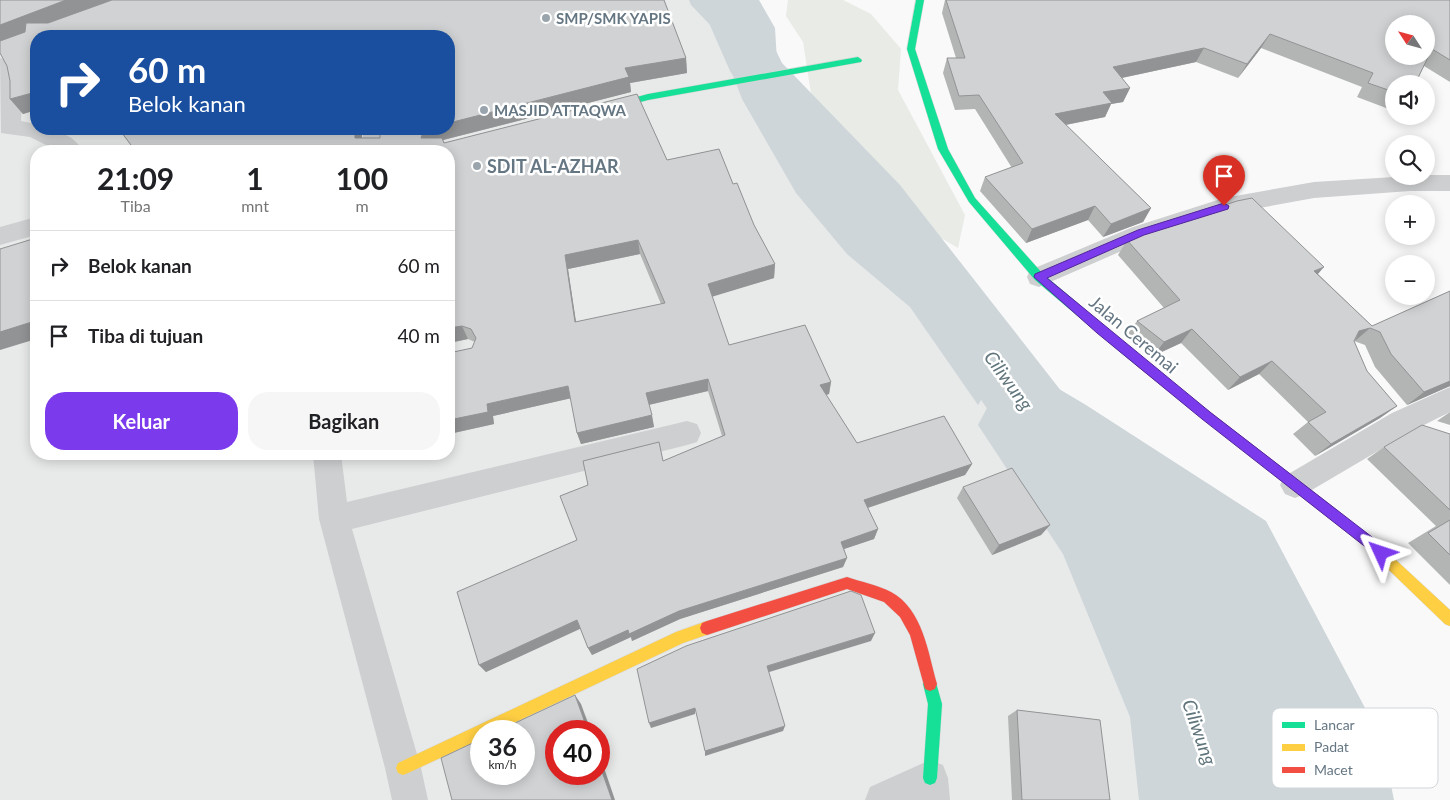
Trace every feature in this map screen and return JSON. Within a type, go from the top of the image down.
[{"type":"street","name":"Jalan Ceremai","points":[[920,0],[911,49],[943,149],[972,200],[1039,277],[1100,330],[1206,416],[1367,541],[1450,619]]},
{"type":"street","points":[[3,55],[12,89],[4,128],[30,129]]},
{"type":"street","points":[[590,113],[648,97],[686,92],[858,60]]},
{"type":"street","points":[[46,135],[66,145]]},
{"type":"street","points":[[1039,277],[1141,233],[1224,206],[1314,190],[1410,183],[1450,183]]},
{"type":"street","points":[[0,236],[30,228]]},
{"type":"street","points":[[1295,485],[1394,412],[1450,399]]},
{"type":"street","points":[[1394,412],[1432,432]]},
{"type":"street","points":[[334,519],[688,433]]},
{"type":"street","points":[[328,460],[334,519],[403,768],[410,800]]},
{"type":"street","points":[[403,768],[681,637],[847,583],[888,598],[905,612],[916,632],[935,704],[931,789],[883,800]]},
{"type":"shaded area","points":[[0,0],[719,0],[1181,696],[1181,800],[0,800]]},
{"type":"shaded area","points":[[788,0],[843,0],[871,14],[901,49],[898,90],[965,215],[958,248],[931,232],[875,167],[827,124],[812,100],[803,42],[786,16]]},
{"type":"water","points":[[689,0],[759,0],[775,28],[778,77],[864,201],[936,256],[1011,353],[978,405],[910,307],[847,254],[796,193],[742,99],[716,31],[691,5]]},
{"type":"water","points":[[1012,361],[1086,405],[1266,521],[1365,708],[1272,708],[1272,788],[1392,788],[1394,800],[1139,800],[1130,717],[1063,554],[978,425]]},
{"type":"building","points":[[0,0],[66,0],[0,25]]},
{"type":"building","points":[[112,0],[664,0],[686,58],[625,68],[629,77],[455,121],[455,30],[30,30],[30,94],[10,99],[10,81],[7,66],[0,53],[0,41],[25,32],[26,23],[48,23]]},
{"type":"building","points":[[946,0],[1450,0],[1450,60],[1435,51],[1435,15],[1385,15],[1385,65],[1424,65],[1419,75],[1385,75],[1385,89],[1368,83],[1373,73],[1270,34],[1247,64],[1204,48],[1113,67],[1130,88],[1103,92],[1112,103],[1055,114],[1151,208],[1111,224],[1095,206],[1032,229],[985,177],[1023,163],[979,95],[959,96],[947,58],[965,58]]},
{"type":"building","points":[[637,94],[667,160],[719,149],[733,184],[737,183],[754,225],[775,264],[708,284],[729,345],[805,325],[831,382],[820,385],[857,443],[944,416],[972,464],[864,500],[878,529],[841,542],[847,558],[679,611],[629,634],[628,630],[588,648],[577,620],[479,665],[457,592],[577,540],[560,496],[588,485],[583,461],[659,442],[663,461],[725,435],[708,379],[646,393],[652,415],[577,433],[568,386],[487,404],[488,412],[455,419],[455,352],[472,348],[476,338],[471,329],[462,326],[455,327],[455,145],[131,145],[124,135],[355,135],[355,138],[380,138],[380,135],[422,135],[421,138],[442,138],[444,143]],"holes":[[[638,240],[665,303],[575,322],[565,255]]]},
{"type":"building","points":[[1252,198],[1324,267],[1314,271],[1372,326],[1419,305],[1435,305],[1435,298],[1450,291],[1450,381],[1424,392],[1391,354],[1380,332],[1370,328],[1359,331],[1354,341],[1367,371],[1397,406],[1331,444],[1308,422],[1326,412],[1272,361],[1240,377],[1192,329],[1164,342],[1137,321],[1180,300],[1127,240],[1159,226]]},
{"type":"building","points":[[30,240],[30,323],[0,332],[0,249]]},
{"type":"building","points":[[1422,425],[1450,434],[1450,510],[1384,447]]},
{"type":"building","points":[[1012,468],[1050,525],[999,545],[963,487]]},
{"type":"building","points":[[1450,520],[1450,555],[1428,533]]},
{"type":"building","points":[[851,591],[861,595],[875,633],[767,666],[785,726],[705,751],[695,708],[649,723],[637,669],[686,646]]},
{"type":"building","points":[[575,695],[584,720],[545,720],[545,785],[607,785],[612,800],[452,800],[441,758],[470,744],[470,785],[535,785],[535,720],[522,720]]},
{"type":"building","points":[[1017,710],[1100,720],[1110,800],[1022,800]]},
{"type":"waterway","name":"Ciliwung","points":[[725,0],[758,71],[878,201],[1066,458]]},
{"type":"traffic: fast","points":[[920,0],[911,49],[943,149],[972,200],[1039,277],[1141,363]]},
{"type":"traffic: fast","points":[[603,109],[648,97],[858,60]]},
{"type":"traffic: fast","points":[[930,684],[935,704],[930,778]]},
{"type":"traffic: slow","points":[[1334,515],[1367,541],[1450,619]]},
{"type":"traffic: slow","points":[[403,768],[681,637],[707,628]]},
{"type":"traffic: jam","points":[[1141,363],[1334,515]]},
{"type":"traffic: jam","points":[[707,628],[847,583],[888,597],[905,612],[916,633],[930,684]]},
{"type":"place","name":"SMP/SMK YAPIS","points":[[546,18]]},
{"type":"place","name":"MASJID ATTAQWA","points":[[484,110]]},
{"type":"place","name":"SDIT AL-AZHAR","points":[[477,166]]},
{"type":"route","points":[[1224,206],[1141,233],[1039,277],[1100,330],[1206,416],[1381,553]]}]
